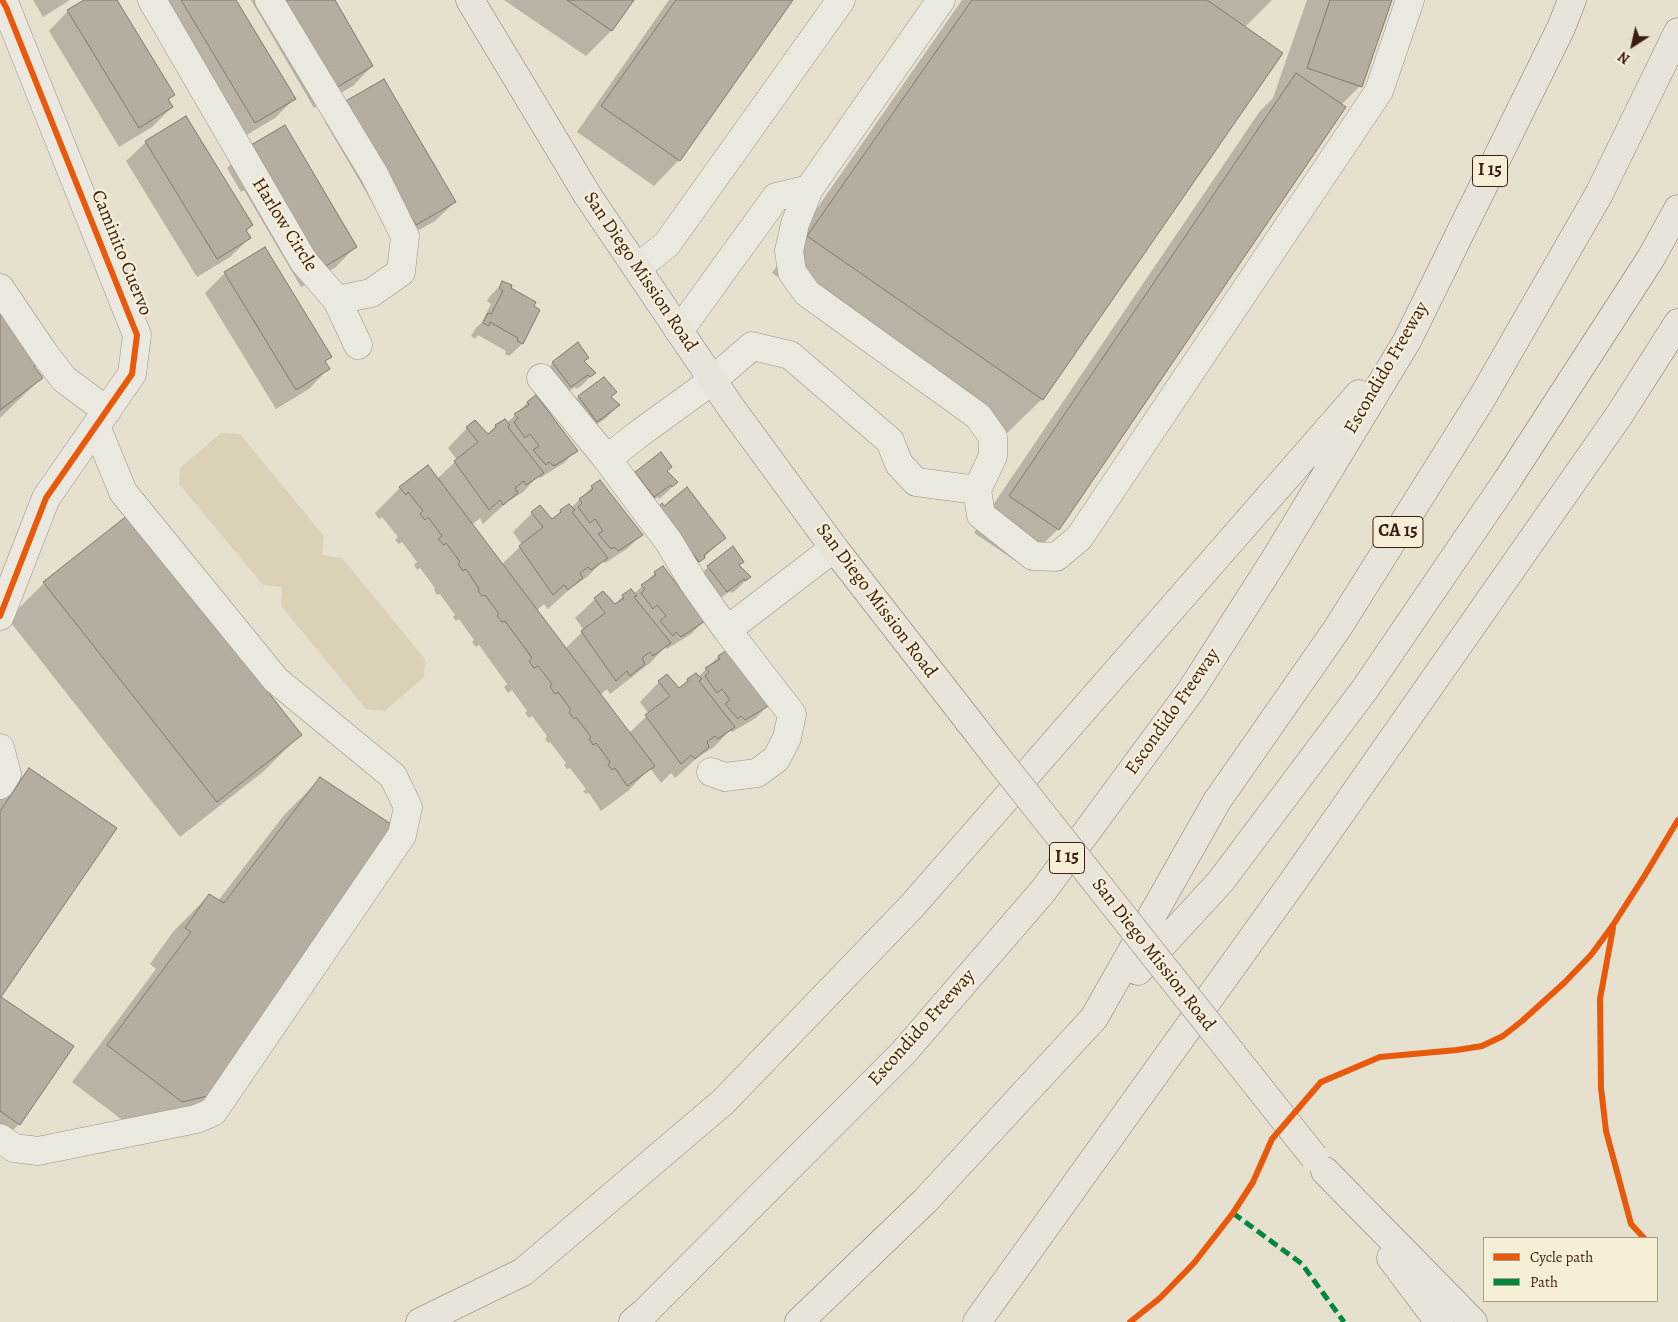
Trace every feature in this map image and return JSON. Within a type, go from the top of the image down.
[{"type":"main road","name":"San Diego Mission Road","points":[[470,0],[588,196],[738,416],[834,548],[996,756],[1320,1164],[1439,1322]]},
{"type":"main road","name":"Escondido Freeway","points":[[636,1318],[903,1053],[1043,891],[1192,689],[1275,559],[1406,341],[1561,28],[1572,0]]},
{"type":"main road","name":"CA 15","points":[[1094,1018],[1217,800],[1337,629],[1482,398],[1599,194],[1678,32]]},
{"type":"main road","points":[[799,1322],[925,1201],[1221,881],[1365,688],[1508,479],[1651,258],[1678,209]]},
{"type":"main road","points":[[977,1322],[1298,875],[1620,414],[1678,323]]},
{"type":"main road","points":[[420,1322],[523,1272],[724,1102],[912,906],[1406,341]]},
{"type":"main road","name":"San Diego Mission Road","points":[[1320,1164],[1473,1322]]},
{"type":"street","name":"Caminito Cuervo","points":[[0,616],[46,498],[132,374],[137,335],[2,0]]},
{"type":"street","name":"Harlow Circle","points":[[152,0],[304,262],[337,300],[358,346]]},
{"type":"street","points":[[269,0],[374,174],[404,236],[401,272],[371,293],[337,300]]},
{"type":"street","points":[[637,268],[668,244],[841,0]]},
{"type":"street","points":[[941,0],[809,189],[795,224],[789,251],[792,272],[807,293],[978,416],[993,437],[993,456],[976,490],[981,515],[1033,556],[1056,557],[1079,538],[1378,91],[1410,0]]},
{"type":"street","points":[[680,331],[776,197],[809,189]]},
{"type":"street","points":[[0,288],[64,379],[102,418],[123,492],[276,680],[393,776],[408,807],[402,835],[212,1112],[196,1119],[38,1151],[14,1148],[0,1138]]},
{"type":"street","points":[[607,459],[713,380],[752,346],[790,355],[890,441],[899,464],[916,482],[976,490]]},
{"type":"street","points":[[541,378],[607,459],[669,542],[693,582],[727,630],[792,714],[788,738],[776,759],[757,774],[725,777],[711,772]]},
{"type":"street","points":[[727,630],[834,548]]},
{"type":"street","points":[[0,748],[7,774],[0,785]]},
{"type":"shaded area","points":[[221,433],[240,434],[324,536],[322,555],[342,558],[425,659],[424,677],[385,711],[366,709],[281,606],[282,587],[263,585],[179,484],[180,468]]},
{"type":"building","points":[[84,0],[117,0],[175,95],[168,99],[173,107],[139,128],[67,10]]},
{"type":"building","points":[[181,0],[236,0],[296,99],[255,123]]},
{"type":"building","points":[[282,0],[335,0],[373,66],[334,89]]},
{"type":"building","points":[[567,0],[634,0],[612,31]]},
{"type":"building","points":[[676,0],[793,0],[680,161],[601,106]]},
{"type":"building","points":[[972,0],[1207,0],[1283,53],[1043,400],[807,236]]},
{"type":"building","points":[[1330,0],[1392,0],[1362,87],[1307,68]]},
{"type":"building","points":[[1296,73],[1346,107],[1059,530],[1009,496]]},
{"type":"building","points":[[384,79],[456,202],[416,225],[344,102]]},
{"type":"building","points":[[186,116],[253,225],[246,230],[251,238],[217,259],[145,141]]},
{"type":"building","points":[[285,125],[357,247],[321,269],[246,148]]},
{"type":"building","points":[[265,247],[332,357],[325,361],[330,369],[296,390],[224,272]]},
{"type":"building","points":[[502,281],[512,285],[511,288],[536,302],[534,306],[540,310],[523,344],[517,341],[518,338],[490,322],[489,326],[483,323],[488,313],[491,314],[503,291],[499,288]]},
{"type":"building","points":[[0,309],[39,364],[34,366],[43,378],[0,410]]},
{"type":"building","points":[[578,342],[589,358],[584,361],[596,373],[590,377],[588,375],[571,387],[552,362]]},
{"type":"building","points":[[604,377],[617,392],[611,397],[620,405],[597,422],[578,396]]},
{"type":"building","points":[[536,395],[578,451],[554,466],[549,462],[546,465],[533,450],[539,446],[530,434],[525,438],[514,422],[518,418],[514,414],[529,405],[527,402]]},
{"type":"building","points":[[505,419],[510,425],[508,427],[544,473],[526,485],[524,481],[515,488],[518,493],[503,505],[500,500],[489,510],[454,461],[478,442],[466,427],[475,420],[488,434],[496,427],[495,425]]},
{"type":"building","points":[[661,452],[672,467],[667,471],[678,482],[654,497],[635,472]]},
{"type":"building","points":[[428,465],[655,766],[627,786],[615,768],[612,770],[608,765],[610,762],[596,743],[593,745],[589,739],[591,737],[576,717],[574,719],[569,712],[571,710],[558,692],[555,694],[550,687],[552,684],[538,666],[534,668],[529,661],[532,658],[505,621],[502,622],[497,616],[499,614],[485,595],[482,596],[478,591],[479,589],[466,569],[463,571],[458,564],[460,562],[446,543],[444,545],[438,539],[442,536],[428,517],[425,520],[420,514],[423,511],[408,492],[406,495],[399,487]]},
{"type":"building","points":[[600,480],[643,535],[618,551],[614,547],[611,549],[598,534],[603,531],[595,519],[590,523],[578,507],[582,503],[579,499],[593,489],[591,486]]},
{"type":"building","points":[[687,487],[726,538],[704,555],[705,558],[699,562],[658,507],[662,503],[664,506]]},
{"type":"building","points":[[569,504],[575,510],[572,512],[608,558],[591,570],[588,567],[580,573],[583,578],[568,590],[564,585],[553,595],[519,546],[543,527],[531,512],[540,505],[552,519]]},
{"type":"building","points":[[128,515],[302,735],[217,802],[43,582]]},
{"type":"building","points":[[733,546],[744,562],[739,565],[751,577],[745,581],[744,579],[727,592],[707,566]]},
{"type":"building","points":[[663,566],[705,621],[681,637],[676,632],[673,636],[660,621],[666,616],[657,605],[653,609],[641,593],[645,589],[641,585],[656,575],[654,572]]},
{"type":"building","points":[[631,589],[637,596],[634,597],[671,643],[653,656],[650,652],[642,658],[645,664],[630,676],[627,671],[616,681],[581,631],[605,613],[594,598],[603,591],[615,604],[624,598],[622,595]]},
{"type":"building","points":[[727,650],[770,705],[745,720],[741,716],[738,719],[725,704],[730,700],[722,689],[717,693],[705,676],[709,672],[705,668],[720,659],[718,656]]},
{"type":"building","points":[[696,673],[702,679],[699,681],[735,727],[718,739],[715,736],[707,742],[709,747],[695,759],[691,755],[681,764],[645,715],[670,696],[658,681],[667,674],[679,688]]},
{"type":"building","points":[[29,768],[117,828],[1,997],[74,1046],[20,1125],[0,1111],[0,811]]},
{"type":"building","points":[[320,777],[400,830],[208,1096],[182,1102],[107,1045],[191,932],[185,928],[209,894],[224,903]]},
{"type":"marked path","points":[[1233,1213],[1302,1264],[1344,1322]]},
{"type":"cycle path","points":[[0,616],[46,498],[132,374],[137,335],[2,0]]},
{"type":"cycle path","points":[[1130,1322],[1160,1298],[1194,1263],[1233,1213],[1253,1182],[1272,1139],[1321,1082],[1380,1057],[1482,1046],[1503,1036],[1564,983],[1591,955],[1613,925],[1678,820]]},
{"type":"cycle path","points":[[1613,928],[1600,999],[1601,1088],[1606,1131],[1631,1224],[1643,1237]]}]
